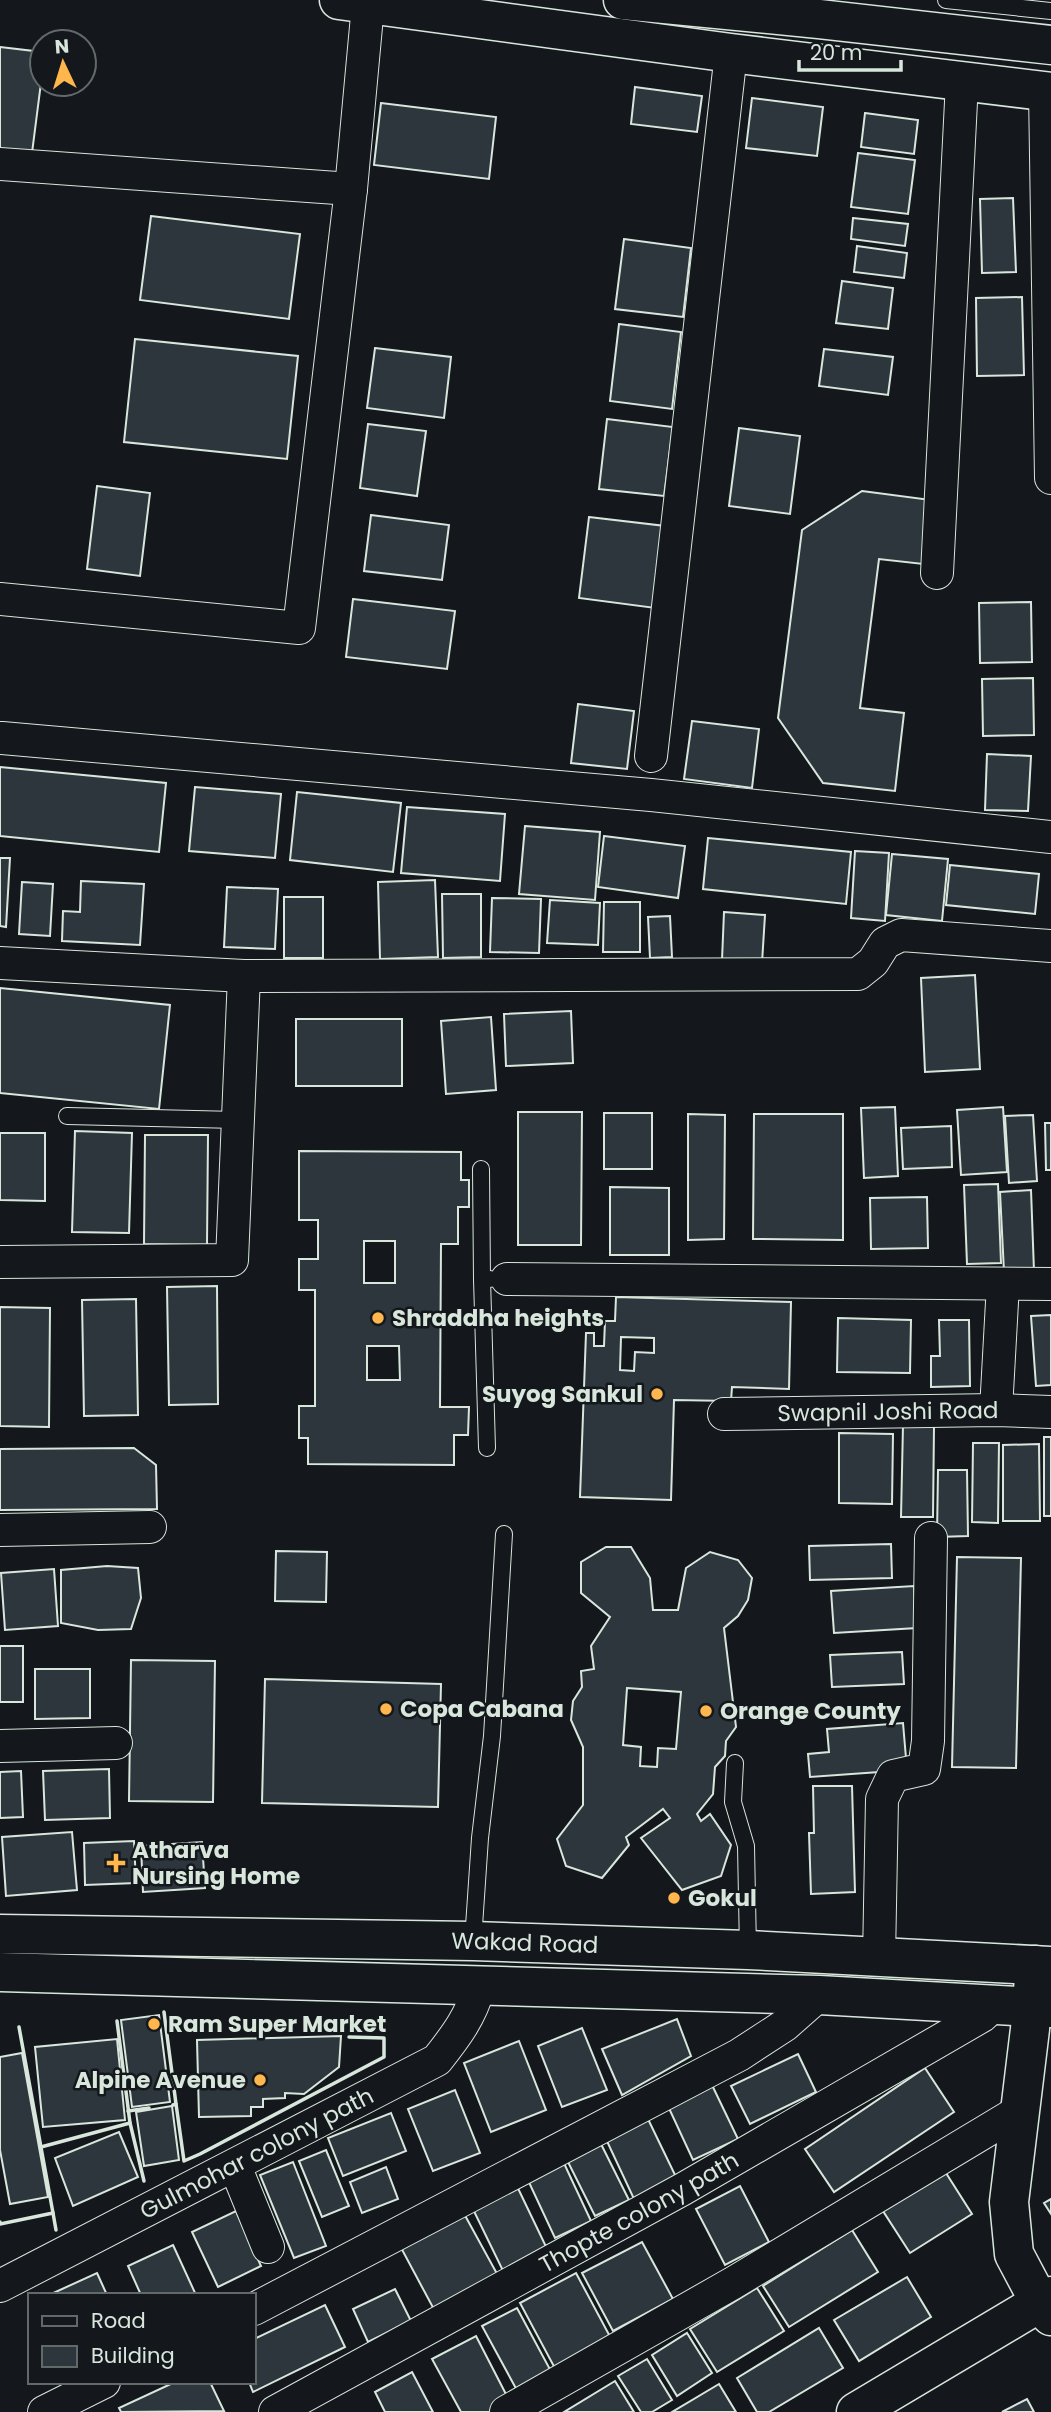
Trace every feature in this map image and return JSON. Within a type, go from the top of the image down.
[{"type":"main road","points":[[623,0],[1051,45]]},
{"type":"main road","points":[[354,2],[1048,92]]},
{"type":"main road","name":"Wakad Road","points":[[0,1934],[473,1941],[748,1950],[1043,1966]]},
{"type":"main road","points":[[856,2412],[1047,2305],[1014,2254],[1009,2202],[1021,2110],[1026,2006],[1043,1966]]},
{"type":"main road","name":"Wakad Road","points":[[0,1972],[818,1995],[1026,2006]]},
{"type":"street","points":[[0,599],[299,628],[351,189],[354,2]]},
{"type":"street","points":[[651,756],[731,53]]},
{"type":"street","points":[[937,573],[962,82]]},
{"type":"street","points":[[1048,92],[1051,478]]},
{"type":"street","points":[[0,164],[351,189]]},
{"type":"street","points":[[2,738],[651,795],[1051,837]]},
{"type":"street","points":[[0,963],[244,976],[858,974],[873,962],[885,943],[901,935],[1051,946]]},
{"type":"street","points":[[0,1262],[232,1260],[244,976]]},
{"type":"street","points":[[494,1279],[1051,1284]]},
{"type":"street","points":[[996,1410],[1003,1284]]},
{"type":"street","name":"Swapnil Joshi Road","points":[[724,1414],[996,1410],[1051,1412]]},
{"type":"street","points":[[0,1530],[150,1527]]},
{"type":"street","points":[[879,1958],[882,1799],[893,1776],[924,1769],[929,1741],[931,1538]]},
{"type":"street","points":[[0,1746],[116,1743]]},
{"type":"street","name":"Gulmohar colony path","points":[[0,2286],[437,2060],[458,2034],[472,2010],[479,1987]]},
{"type":"street","points":[[256,2308],[739,2055],[785,2025],[818,1995]]},
{"type":"street","name":"Thopte colony path","points":[[275,2412],[683,2189],[982,2016],[1026,2006]]},
{"type":"street","points":[[506,2412],[733,2283],[1021,2110]]},
{"type":"street","points":[[235,2166],[268,2247]]},
{"type":"street","points":[[44,2412],[100,2384]]},
{"type":"lane","points":[[946,0],[1051,11]]},
{"type":"lane","points":[[67,1116],[237,1120]]},
{"type":"lane","points":[[481,1169],[494,1279],[487,1448]]},
{"type":"lane","points":[[473,1941],[480,1838],[492,1736],[504,1534]]},
{"type":"lane","points":[[735,1763],[733,1802],[746,1846],[748,1950]]},
{"type":"building","points":[[0,47],[28,50],[28,98],[39,98],[32,153],[0,149]]},
{"type":"building","points":[[635,87],[702,96],[697,132],[631,124]]},
{"type":"building","points":[[752,98],[823,107],[817,156],[746,148]]},
{"type":"building","points":[[381,103],[496,117],[489,179],[374,165]]},
{"type":"building","points":[[865,113],[918,120],[914,154],[861,147]]},
{"type":"building","points":[[858,153],[915,160],[908,214],[851,207]]},
{"type":"building","points":[[1013,198],[1016,272],[982,273],[980,199]]},
{"type":"building","points":[[151,216],[300,234],[289,319],[140,300]]},
{"type":"building","points":[[853,218],[908,224],[905,246],[851,239]]},
{"type":"building","points":[[624,239],[691,248],[683,317],[615,309]]},
{"type":"building","points":[[857,246],[907,253],[904,278],[854,272]]},
{"type":"building","points":[[842,281],[893,288],[888,329],[836,323]]},
{"type":"building","points":[[1022,297],[1024,375],[977,376],[976,298]]},
{"type":"building","points":[[619,324],[681,332],[672,409],[610,401]]},
{"type":"building","points":[[135,339],[298,356],[287,459],[124,442]]},
{"type":"building","points":[[375,348],[451,357],[444,418],[367,408]]},
{"type":"building","points":[[824,349],[893,357],[888,395],[819,386]]},
{"type":"building","points":[[607,419],[673,427],[664,496],[599,489]]},
{"type":"building","points":[[368,424],[426,431],[417,496],[360,488]]},
{"type":"building","points":[[739,428],[800,436],[790,514],[729,506]]},
{"type":"building","points":[[97,486],[150,493],[140,576],[87,569]]},
{"type":"building","points":[[862,491],[931,500],[923,564],[879,559],[860,708],[904,713],[895,791],[823,783],[778,718],[802,530]]},
{"type":"building","points":[[371,515],[449,525],[442,580],[364,571]]},
{"type":"building","points":[[589,517],[665,526],[655,608],[579,598]]},
{"type":"building","points":[[353,599],[455,611],[447,669],[346,657]]},
{"type":"building","points":[[1031,602],[1032,662],[980,663],[979,603]]},
{"type":"building","points":[[1033,678],[1034,735],[983,736],[982,679]]},
{"type":"building","points":[[578,704],[634,711],[627,769],[571,763]]},
{"type":"building","points":[[692,721],[759,729],[752,788],[684,779]]},
{"type":"building","points":[[987,754],[1031,756],[1028,811],[985,810]]},
{"type":"building","points":[[0,767],[166,783],[159,852],[0,836]]},
{"type":"building","points":[[195,787],[281,794],[275,858],[189,851]]},
{"type":"building","points":[[297,792],[401,803],[393,872],[290,860]]},
{"type":"building","points":[[407,807],[505,814],[500,881],[401,873]]},
{"type":"building","points":[[525,826],[600,832],[595,900],[519,894]]},
{"type":"building","points":[[604,836],[685,846],[678,898],[598,887]]},
{"type":"building","points":[[708,838],[851,852],[846,904],[703,889]]},
{"type":"building","points":[[855,851],[889,853],[885,921],[851,918]]},
{"type":"building","points":[[892,854],[948,859],[942,921],[886,915]]},
{"type":"building","points":[[0,858],[10,858],[6,927],[0,926]]},
{"type":"building","points":[[950,865],[1039,874],[1035,914],[946,905]]},
{"type":"building","points":[[435,880],[438,957],[380,959],[378,882]]},
{"type":"building","points":[[81,881],[144,884],[140,945],[62,941],[63,911],[80,912]]},
{"type":"building","points":[[22,882],[53,884],[50,936],[19,934]]},
{"type":"building","points":[[227,887],[278,889],[275,949],[224,947]]},
{"type":"building","points":[[442,894],[481,894],[481,957],[443,958]]},
{"type":"building","points":[[284,897],[323,897],[323,958],[284,958]]},
{"type":"building","points":[[492,898],[541,899],[539,953],[490,952]]},
{"type":"building","points":[[550,900],[600,903],[598,945],[547,943]]},
{"type":"building","points":[[604,902],[640,902],[640,952],[603,952]]},
{"type":"building","points":[[724,912],[765,915],[762,963],[722,960]]},
{"type":"building","points":[[670,916],[672,957],[650,958],[648,917]]},
{"type":"building","points":[[975,975],[980,1069],[925,1072],[921,978]]},
{"type":"building","points":[[0,988],[170,1005],[159,1109],[0,1093]]},
{"type":"building","points":[[571,1011],[573,1063],[506,1066],[504,1014]]},
{"type":"building","points":[[491,1017],[496,1090],[446,1094],[441,1021]]},
{"type":"building","points":[[296,1019],[402,1019],[402,1086],[296,1086]]},
{"type":"building","points":[[895,1107],[898,1176],[864,1178],[861,1108]]},
{"type":"building","points":[[1003,1107],[1007,1172],[961,1175],[957,1110]]},
{"type":"building","points":[[518,1112],[582,1112],[581,1245],[518,1245]]},
{"type":"building","points":[[604,1113],[652,1113],[652,1169],[604,1169]]},
{"type":"building","points":[[688,1114],[725,1115],[724,1239],[688,1240]]},
{"type":"building","points":[[754,1114],[843,1114],[843,1240],[753,1239]]},
{"type":"building","points":[[1033,1115],[1037,1181],[1009,1183],[1005,1116]]},
{"type":"building","points":[[1045,1123],[1051,1123],[1051,1170],[1046,1170]]},
{"type":"building","points":[[951,1126],[952,1167],[903,1169],[901,1128]]},
{"type":"building","points":[[75,1131],[132,1133],[129,1233],[72,1232]]},
{"type":"building","points":[[0,1133],[45,1133],[45,1201],[0,1200]]},
{"type":"building","points":[[145,1135],[208,1135],[207,1245],[144,1244]]},
{"type":"building","name":"Shraddha heights","points":[[299,1151],[461,1152],[461,1180],[469,1180],[469,1207],[458,1207],[458,1244],[441,1244],[440,1407],[469,1407],[468,1435],[454,1435],[454,1465],[308,1464],[308,1438],[299,1438],[299,1406],[315,1406],[315,1290],[299,1290],[299,1259],[318,1259],[318,1220],[299,1220]],"holes":[[[364,1241],[395,1241],[395,1283],[364,1283]],[[367,1346],[399,1346],[400,1380],[367,1380]]]},
{"type":"building","points":[[998,1184],[1001,1263],[967,1264],[964,1185]]},
{"type":"building","points":[[610,1187],[669,1188],[669,1255],[610,1255]]},
{"type":"building","points":[[1031,1190],[1034,1271],[1004,1272],[1000,1192]]},
{"type":"building","points":[[927,1197],[928,1248],[871,1249],[870,1198]]},
{"type":"building","points":[[217,1286],[218,1404],[169,1405],[167,1287]]},
{"type":"building","name":"Suyog Sankul","points":[[616,1297],[791,1302],[789,1389],[732,1387],[731,1401],[674,1400],[671,1500],[580,1497],[586,1333],[594,1333],[594,1346],[604,1346],[605,1321],[615,1321]],"holes":[[[621,1337],[654,1338],[654,1353],[635,1352],[634,1371],[620,1370]]]},
{"type":"building","points":[[136,1299],[138,1415],[84,1416],[82,1300]]},
{"type":"building","points":[[0,1307],[50,1308],[49,1427],[0,1426]]},
{"type":"building","points":[[1051,1315],[1051,1385],[1036,1386],[1031,1316]]},
{"type":"building","points":[[838,1318],[911,1320],[910,1373],[837,1372]]},
{"type":"building","points":[[939,1320],[969,1320],[970,1386],[931,1387],[931,1356],[940,1356]]},
{"type":"building","points":[[903,1425],[934,1426],[933,1517],[901,1517]]},
{"type":"building","points":[[839,1433],[893,1434],[892,1504],[839,1503]]},
{"type":"building","points":[[1044,1437],[1051,1437],[1051,1516],[1044,1516]]},
{"type":"building","points":[[973,1443],[999,1443],[998,1523],[972,1522]]},
{"type":"building","points":[[1039,1444],[1040,1521],[1003,1521],[1003,1445]]},
{"type":"building","points":[[134,1448],[156,1465],[157,1509],[0,1510],[0,1449]]},
{"type":"building","points":[[938,1470],[967,1470],[968,1536],[937,1537]]},
{"type":"building","points":[[891,1544],[892,1578],[810,1580],[809,1546]]},
{"type":"building","name":"Orange County","points":[[606,1547],[631,1547],[650,1578],[653,1610],[678,1610],[686,1568],[710,1552],[738,1560],[752,1578],[748,1600],[738,1616],[724,1628],[736,1727],[726,1741],[725,1756],[715,1767],[713,1794],[697,1814],[701,1821],[710,1814],[731,1845],[721,1876],[682,1890],[641,1838],[670,1818],[663,1809],[626,1837],[629,1845],[602,1878],[566,1866],[557,1839],[583,1805],[583,1747],[571,1720],[573,1701],[582,1687],[581,1671],[594,1669],[591,1646],[610,1617],[581,1593],[581,1562]],"holes":[[[627,1688],[681,1692],[676,1749],[658,1748],[657,1767],[640,1766],[641,1747],[623,1745]]]},
{"type":"building","points":[[276,1551],[327,1552],[326,1602],[275,1601]]},
{"type":"building","points":[[957,1557],[1021,1558],[1016,1768],[952,1767]]},
{"type":"building","points":[[107,1566],[138,1568],[141,1598],[131,1629],[98,1630],[61,1623],[61,1570]]},
{"type":"building","points":[[54,1569],[58,1626],[5,1630],[1,1573]]},
{"type":"building","points":[[914,1586],[917,1628],[834,1633],[831,1591]]},
{"type":"building","points":[[0,1646],[23,1646],[23,1702],[0,1702]]},
{"type":"building","points":[[902,1652],[904,1684],[832,1687],[830,1655]]},
{"type":"building","points":[[131,1660],[215,1661],[213,1802],[129,1801]]},
{"type":"building","points":[[35,1669],[90,1669],[90,1718],[35,1719]]},
{"type":"building","points":[[265,1679],[441,1684],[438,1807],[262,1803]]},
{"type":"building","points":[[903,1723],[907,1770],[810,1777],[808,1754],[829,1752],[827,1729]]},
{"type":"building","points":[[109,1769],[110,1818],[45,1820],[43,1771]]},
{"type":"building","points":[[21,1771],[23,1817],[0,1818],[0,1772]]},
{"type":"building","points":[[813,1786],[852,1786],[855,1892],[811,1894],[809,1833],[814,1833]]},
{"type":"building","points":[[72,1832],[77,1890],[6,1896],[2,1837]]},
{"type":"building","points":[[134,1841],[136,1883],[85,1885],[84,1843]]},
{"type":"building","points":[[202,1842],[205,1888],[143,1892],[141,1846]]},
{"type":"building","points":[[159,2015],[170,2102],[132,2107],[121,2020]]},
{"type":"building","points":[[677,2019],[691,2056],[622,2095],[602,2049]]},
{"type":"building","points":[[582,2028],[607,2090],[562,2107],[538,2046]]},
{"type":"building","name":"Alpine Avenue","points":[[341,2036],[339,2067],[304,2094],[285,2093],[285,2098],[263,2099],[263,2107],[251,2107],[251,2116],[199,2117],[197,2040]]},
{"type":"building","points":[[117,2039],[125,2120],[43,2127],[35,2047]]},
{"type":"building","points":[[519,2041],[546,2110],[491,2132],[464,2063]]},
{"type":"building","points":[[22,2053],[48,2197],[10,2204],[0,2150],[0,2057]]},
{"type":"building","points":[[798,2054],[816,2092],[750,2124],[731,2086]]},
{"type":"building","points":[[925,2068],[954,2112],[834,2192],[805,2149]]},
{"type":"building","points":[[711,2083],[738,2139],[693,2160],[667,2104]]},
{"type":"building","points":[[455,2090],[480,2153],[433,2171],[408,2109]]},
{"type":"building","points":[[172,2106],[179,2160],[144,2166],[136,2112]]},
{"type":"building","points":[[391,2113],[406,2151],[343,2176],[328,2138]]},
{"type":"building","points":[[647,2117],[677,2179],[634,2199],[605,2137]]},
{"type":"building","points":[[119,2132],[138,2177],[73,2206],[55,2158]]},
{"type":"building","points":[[599,2140],[629,2200],[595,2216],[565,2156]]},
{"type":"building","points":[[326,2150],[349,2206],[322,2217],[299,2161]]},
{"type":"building","points":[[562,2159],[591,2221],[555,2238],[526,2176]]},
{"type":"building","points":[[293,2162],[326,2246],[294,2258],[260,2175]]},
{"type":"building","points":[[386,2167],[398,2199],[362,2213],[350,2182]]},
{"type":"building","points":[[946,2173],[972,2214],[910,2253],[883,2211]]},
{"type":"building","points":[[514,2180],[551,2257],[507,2279],[469,2201]]},
{"type":"building","points":[[740,2186],[769,2242],[725,2265],[696,2209]]},
{"type":"building","points":[[1051,2199],[1051,2214],[1044,2203]]},
{"type":"building","points":[[462,2210],[501,2281],[437,2315],[399,2244]]},
{"type":"building","points":[[236,2211],[261,2266],[218,2287],[192,2232]]},
{"type":"building","points":[[852,2230],[878,2272],[789,2327],[763,2286]]},
{"type":"building","points":[[642,2242],[673,2299],[613,2331],[582,2273]]},
{"type":"building","points":[[173,2245],[195,2293],[140,2293],[128,2266]]},
{"type":"building","points":[[97,2273],[106,2293],[53,2293]]},
{"type":"building","points":[[576,2273],[614,2344],[558,2374],[520,2303]]},
{"type":"building","points":[[907,2277],[931,2317],[859,2361],[834,2320]]},
{"type":"building","points":[[757,2288],[784,2331],[717,2372],[690,2329]]},
{"type":"building","points":[[395,2289],[411,2321],[368,2342],[353,2309]]},
{"type":"building","points":[[325,2305],[345,2347],[253,2392],[250,2384],[256,2384],[256,2338]]},
{"type":"building","points":[[517,2308],[553,2375],[519,2394],[482,2326]]},
{"type":"building","points":[[819,2328],[843,2368],[769,2412],[757,2412],[737,2378]]},
{"type":"building","points":[[687,2333],[712,2373],[677,2396],[652,2355]]},
{"type":"building","points":[[476,2336],[510,2402],[491,2412],[461,2412],[432,2359]]},
{"type":"building","points":[[647,2359],[672,2400],[652,2412],[641,2412],[618,2376]]},
{"type":"building","points":[[412,2372],[433,2412],[385,2412],[375,2392]]},
{"type":"building","points":[[615,2381],[634,2412],[564,2412]]},
{"type":"building","points":[[171,2384],[211,2384],[224,2411],[121,2412],[119,2408]]},
{"type":"building","points":[[719,2384],[736,2412],[672,2412]]},
{"type":"building","points":[[1027,2399],[1034,2412],[1002,2412]]},
{"type":"wall","points":[[164,2012],[176,2104],[173,2105]]},
{"type":"wall","points":[[41,2147],[130,2123],[117,2021]]},
{"type":"wall","points":[[0,2222],[53,2213],[19,2027]]},
{"type":"wall","points":[[176,2104],[184,2161],[384,2057],[384,2038],[349,2037]]},
{"type":"wall","points":[[128,2111],[149,2108]]},
{"type":"wall","points":[[130,2123],[144,2181]]},
{"type":"wall","points":[[53,2213],[56,2230]]},
{"type":"place","name":"Shraddha heights","points":[[378,1318]]},
{"type":"place","name":"Suyog Sankul","points":[[657,1394]]},
{"type":"place","name":"Copa Cabana","points":[[386,1709]]},
{"type":"place","name":"Orange County","points":[[706,1711]]},
{"type":"place","name":"Atharva Nursing Home","points":[[116,1863]]},
{"type":"place","name":"Gokul","points":[[674,1898]]},
{"type":"place","name":"Ram Super Market","points":[[154,2024]]},
{"type":"place","name":"Alpine Avenue","points":[[260,2080]]}]
